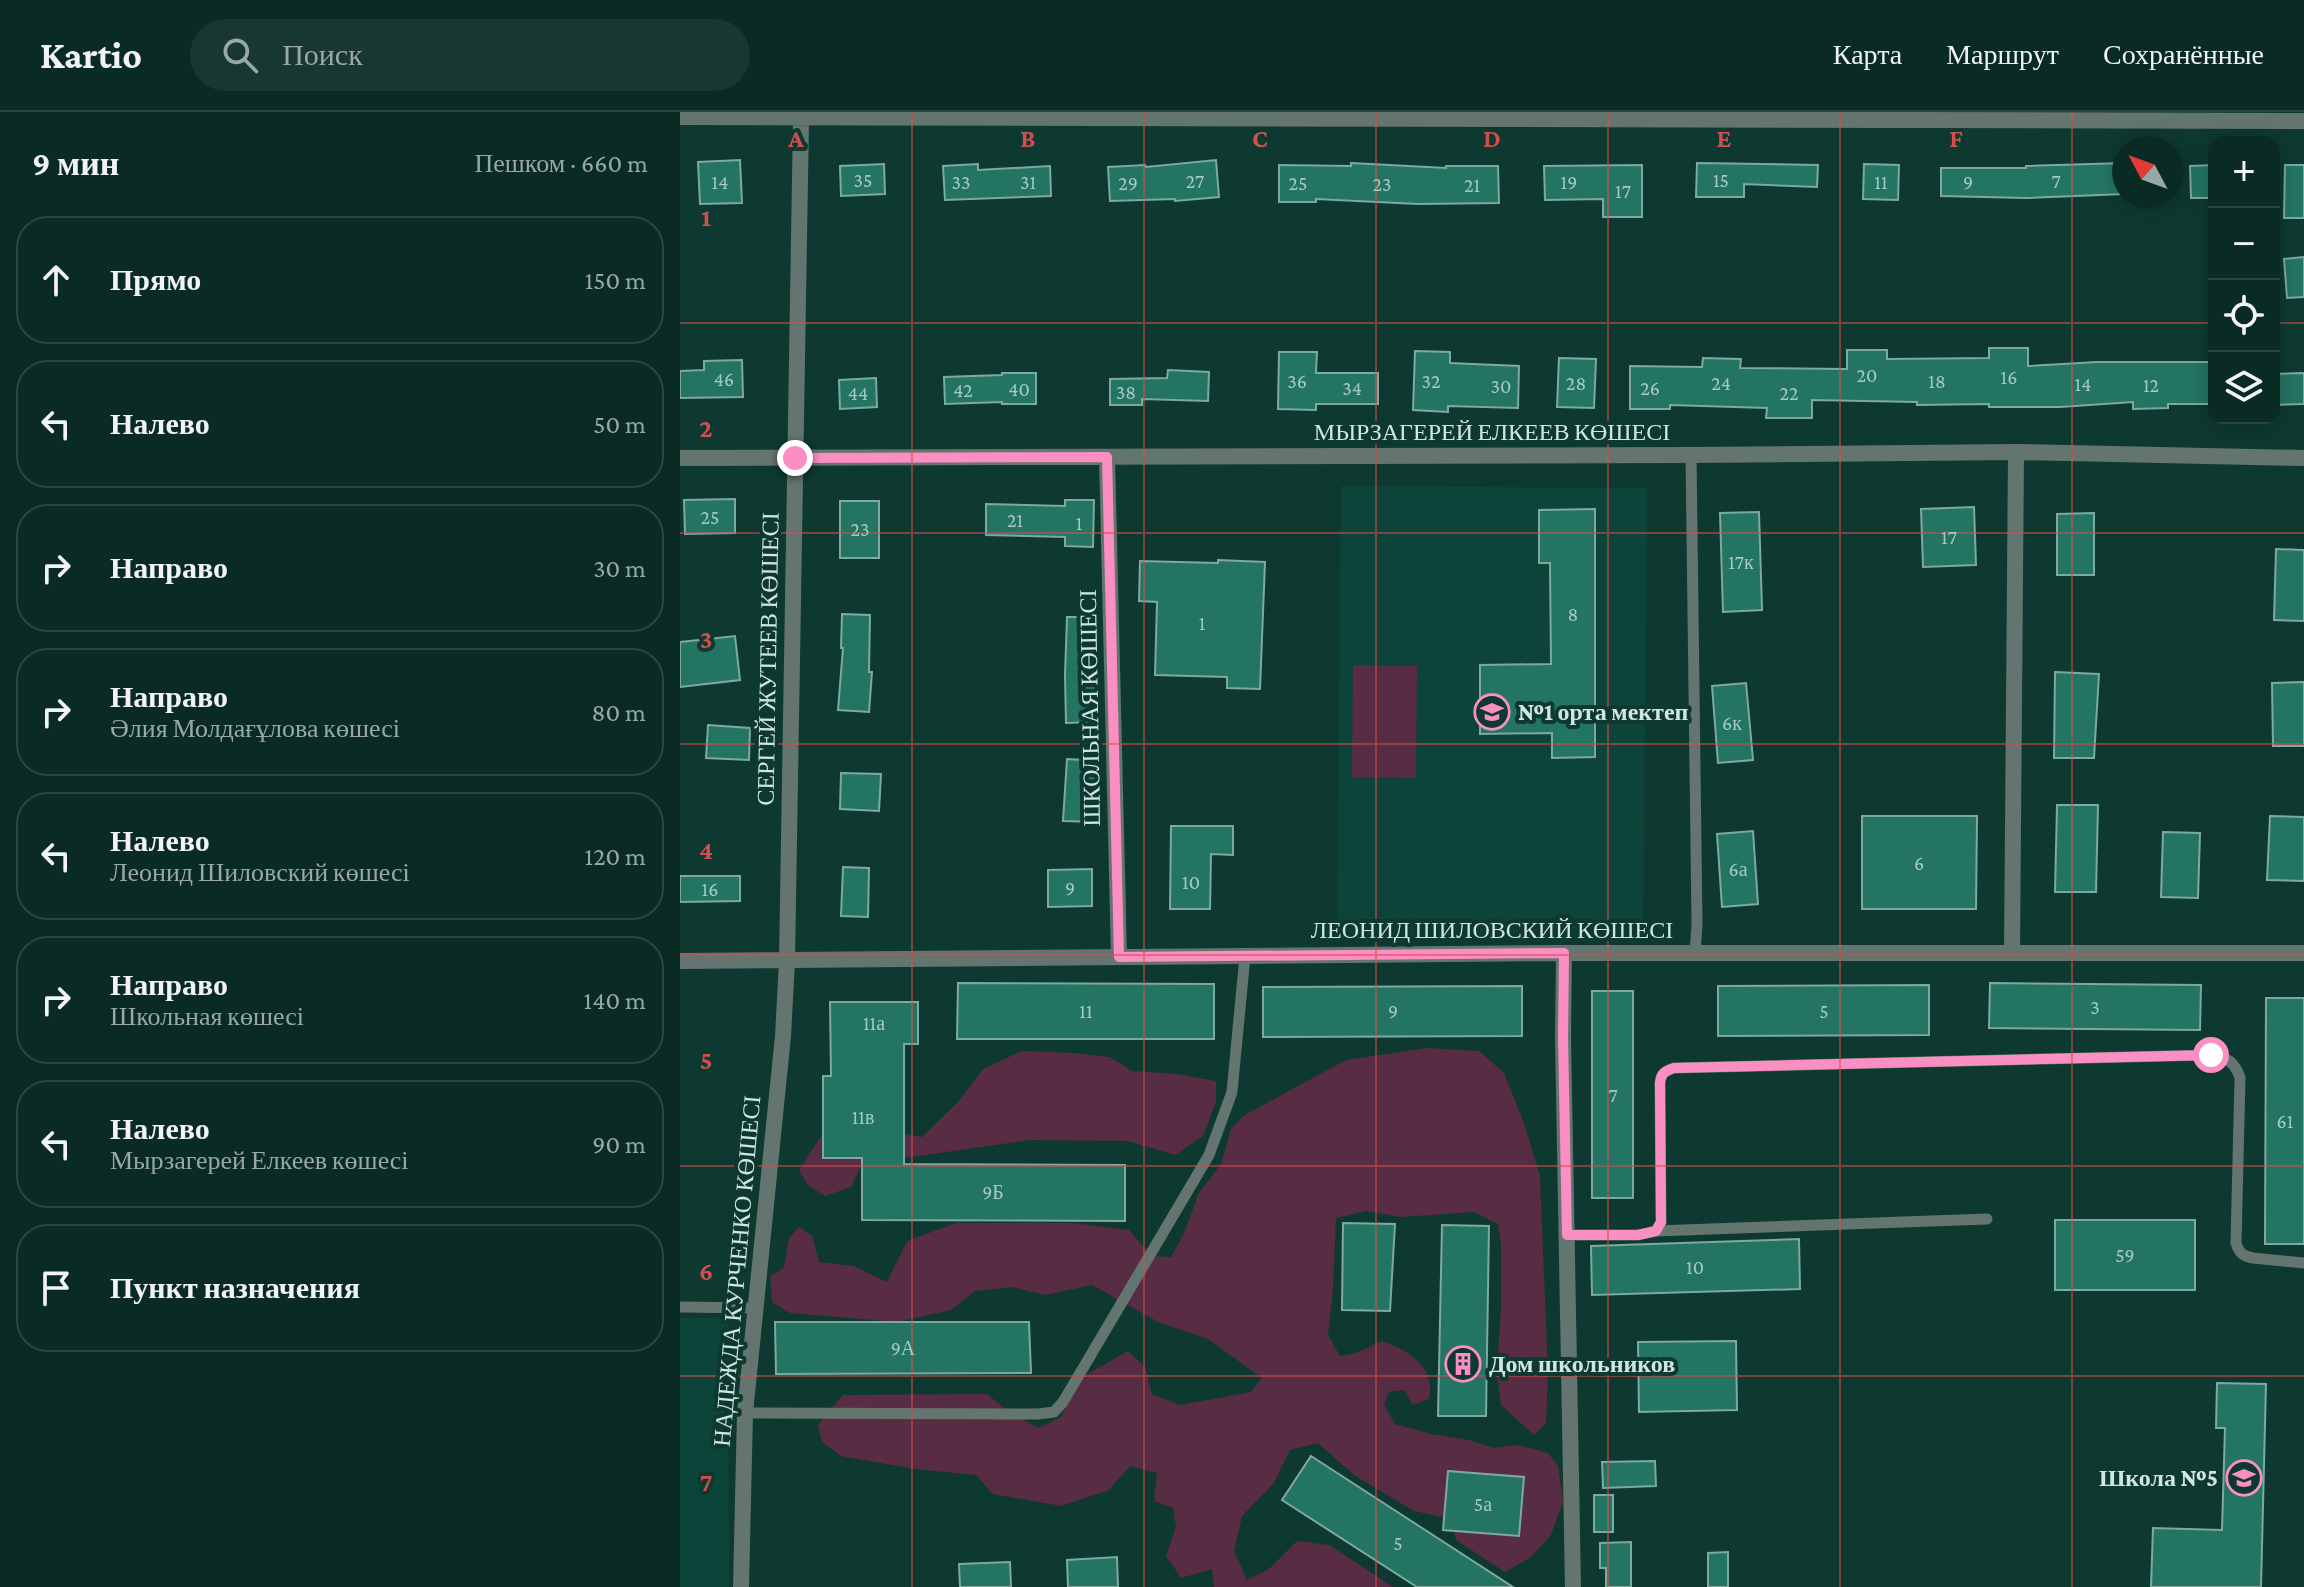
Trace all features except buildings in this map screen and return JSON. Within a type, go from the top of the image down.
[{"type":"street","name":"СЕРГЕЙ ЖУТЕЕВ КӨШЕСІ","points":[[787,961],[801,115]]},
{"type":"street","points":[[680,117],[2304,121]]},
{"type":"street","points":[[2012,953],[2016,452]]},
{"type":"street","name":"МЫРЗАГЕРЕЙ ЕЛКЕЕВ КӨШЕСІ","points":[[680,458],[2016,452],[2304,458]]},
{"type":"street","name":"ШКОЛЬНАЯ КӨШЕСІ","points":[[1107,457],[1119,957]]},
{"type":"street","points":[[1564,953],[1573,1587]]},
{"type":"street","name":"ЛЕОНИД ШИЛОВСКИЙ КӨШЕСІ","points":[[680,961],[1564,953],[2304,953]]},
{"type":"street","name":"НАДЕЖДА КУРЧЕНКО КӨШЕСІ","points":[[741,1587],[745,1413],[783,1036],[787,961]]},
{"type":"lane","points":[[1691,455],[1695,953]]},
{"type":"lane","points":[[745,1413],[1054,1412],[1063,1402],[1209,1155],[1232,1092],[1245,956]]},
{"type":"lane","points":[[1656,1231],[1661,1222],[1660,1083],[1661,1075],[1666,1070],[2211,1055],[2225,1057],[2236,1066],[2240,1078],[2236,1243],[2239,1251],[2245,1257],[2304,1263]]},
{"type":"lane","points":[[1567,1235],[1638,1235],[1656,1231],[1987,1219]]},
{"type":"lane","points":[[680,1307],[754,1308]]},
{"type":"shaded area","name":"№1 орта мектеп","points":[[1341,486],[1647,488],[1643,938],[1337,936]]},
{"type":"shaded area","points":[[1353,665],[1417,666],[1416,778],[1352,777]]},
{"type":"shaded area","points":[[1427,1048],[1479,1051],[1504,1073],[1524,1123],[1540,1176],[1548,1373],[1546,1424],[1534,1435],[1501,1405],[1497,1374],[1501,1244],[1498,1224],[1474,1212],[1401,1217],[1366,1211],[1336,1218],[1328,1335],[1340,1356],[1356,1353],[1382,1341],[1418,1361],[1428,1377],[1429,1399],[1413,1405],[1404,1390],[1389,1392],[1384,1405],[1395,1424],[1494,1448],[1518,1445],[1548,1453],[1558,1466],[1563,1501],[1551,1535],[1530,1558],[1505,1572],[1456,1540],[1451,1519],[1414,1511],[1354,1475],[1318,1443],[1290,1450],[1274,1483],[1242,1516],[1234,1551],[1247,1580],[1269,1569],[1297,1541],[1329,1545],[1393,1587],[1214,1587],[1212,1569],[1181,1578],[1166,1556],[1176,1527],[1173,1508],[1154,1501],[1157,1473],[1130,1466],[1109,1490],[1061,1506],[993,1494],[976,1475],[915,1469],[841,1456],[822,1442],[818,1425],[843,1395],[987,1394],[1012,1414],[1039,1428],[1061,1417],[1079,1379],[1128,1351],[1145,1367],[1152,1394],[1180,1405],[1251,1392],[1262,1378],[1208,1339],[1158,1322],[1092,1285],[1045,1295],[1012,1287],[975,1291],[951,1310],[897,1322],[790,1313],[772,1302],[770,1276],[784,1268],[789,1238],[799,1227],[812,1236],[819,1262],[854,1266],[887,1282],[907,1241],[956,1223],[1072,1223],[1129,1230],[1151,1256],[1171,1257],[1199,1193],[1221,1164],[1231,1129],[1243,1116],[1346,1060]]},
{"type":"shaded area","points":[[1022,1051],[1110,1057],[1132,1071],[1216,1081],[1216,1102],[1203,1136],[1175,1155],[1128,1141],[1030,1140],[862,1164],[851,1187],[825,1196],[808,1185],[799,1170],[823,1133],[849,1124],[922,1137],[958,1102],[983,1069]]},
{"type":"shaded area","points":[[680,1318],[728,1318],[729,1587],[680,1587]]},
{"type":"place","name":"№1 орта мектеп","points":[[1492,712]]},
{"type":"place","name":"Дом школьников","points":[[1463,1364]]},
{"type":"place","name":"Школа №5","points":[[2244,1478]]},
{"type":"route","points":[[795,458],[1107,457],[1119,957],[1564,953],[1567,1235],[1638,1235],[1656,1231],[1661,1222],[1660,1083],[1661,1075],[1666,1070],[2211,1055]]}]
